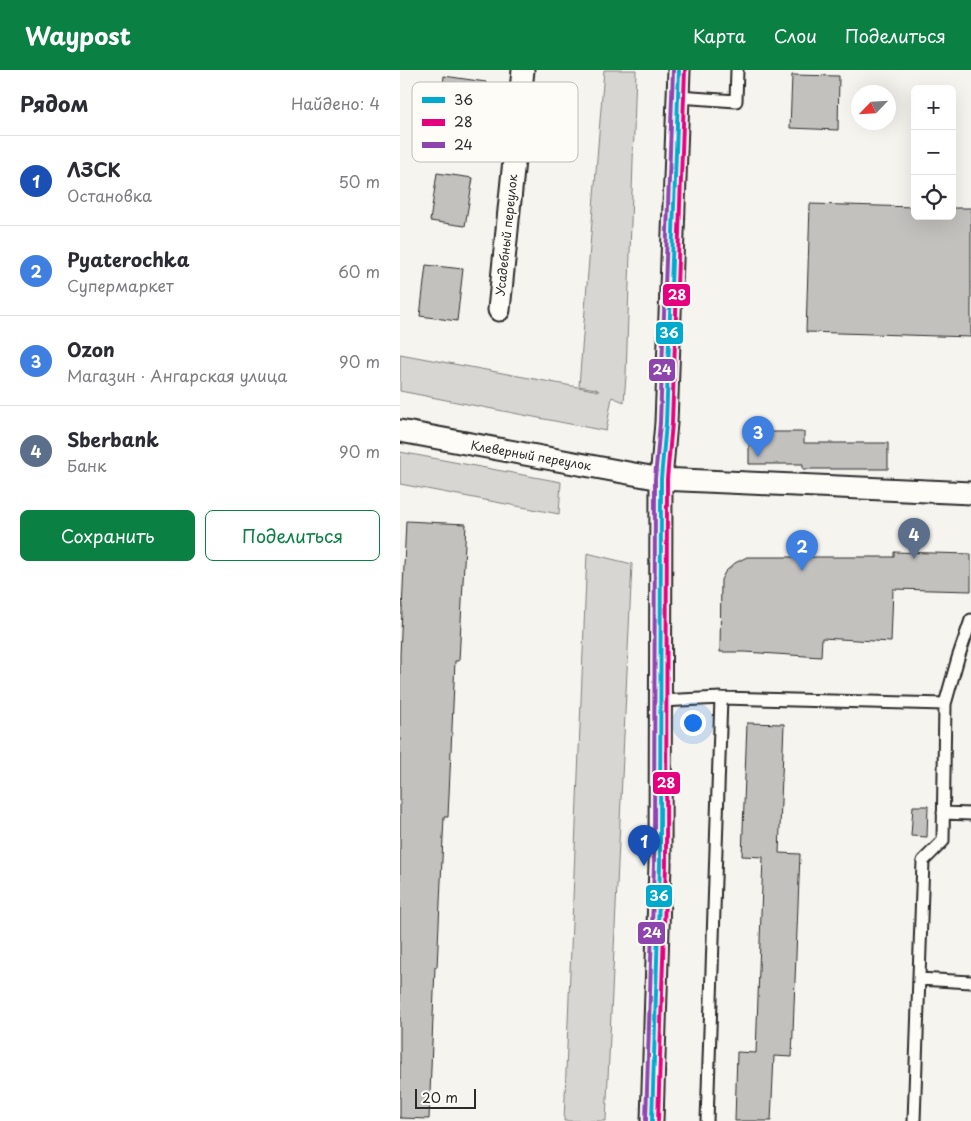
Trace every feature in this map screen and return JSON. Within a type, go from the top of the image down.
[{"type":"street","points":[[652,1121],[660,864],[661,479],[666,423],[679,70]]},
{"type":"street","name":"Усадебный переулок","points":[[499,310],[513,162]]},
{"type":"street","name":"Клеверный переулок","points":[[400,431],[661,479],[971,493]]},
{"type":"lane","points":[[678,97],[736,101],[737,70]]},
{"type":"lane","points":[[914,1121],[923,861],[942,841],[945,704],[971,620]]},
{"type":"lane","points":[[661,702],[721,698],[945,704]]},
{"type":"lane","points":[[708,1121],[721,698]]},
{"type":"lane","points":[[943,813],[971,814]]},
{"type":"lane","points":[[919,980],[971,982]]},
{"type":"shaded area","points":[[604,70],[636,70],[624,402],[612,397],[606,431],[400,391],[400,354],[599,391],[579,386]]},
{"type":"shaded area","points":[[400,452],[561,482],[559,514],[400,484]]},
{"type":"shaded area","points":[[587,553],[632,564],[606,1121],[564,1121]]},
{"type":"building","points":[[792,75],[839,76],[838,130],[790,128]]},
{"type":"building","points":[[444,76],[486,82],[443,82]]},
{"type":"building","points":[[437,173],[473,178],[465,226],[430,221]]},
{"type":"building","points":[[810,204],[911,207],[911,220],[956,220],[956,208],[971,208],[971,337],[806,332]]},
{"type":"building","points":[[426,265],[463,269],[457,321],[420,316]]},
{"type":"building","points":[[749,432],[804,432],[804,443],[888,443],[888,469],[803,469],[803,464],[749,464]]},
{"type":"building","points":[[406,521],[466,524],[459,661],[455,661],[448,817],[444,817],[437,967],[435,967],[429,1119],[400,1118],[400,655]]},
{"type":"building","points":[[894,552],[971,554],[971,591],[893,589],[891,642],[822,638],[821,657],[720,652],[721,580],[725,572],[735,563],[747,557],[894,557]]},
{"type":"building","points":[[747,723],[784,724],[779,853],[800,854],[792,1057],[774,1056],[771,1121],[735,1121],[737,1052],[756,1053],[763,857],[742,856]]},
{"type":"building","points":[[913,806],[928,806],[927,837],[911,836]]},
{"type":"transit line","name":"24","points":[[646,1121],[654,864],[655,479],[660,423],[673,70]]},
{"type":"transit line","name":"36","points":[[652,1121],[660,864],[661,479],[666,423],[679,70]]},
{"type":"transit line","name":"28","points":[[658,1121],[666,864],[667,479],[672,423],[685,70]]},
{"type":"place","name":"Ozon","points":[[758,457]]},
{"type":"place","name":"Sberbank","points":[[914,559]]},
{"type":"place","name":"Pyaterochka","points":[[802,571]]},
{"type":"place","name":"ЛЗСК","points":[[644,866]]}]
